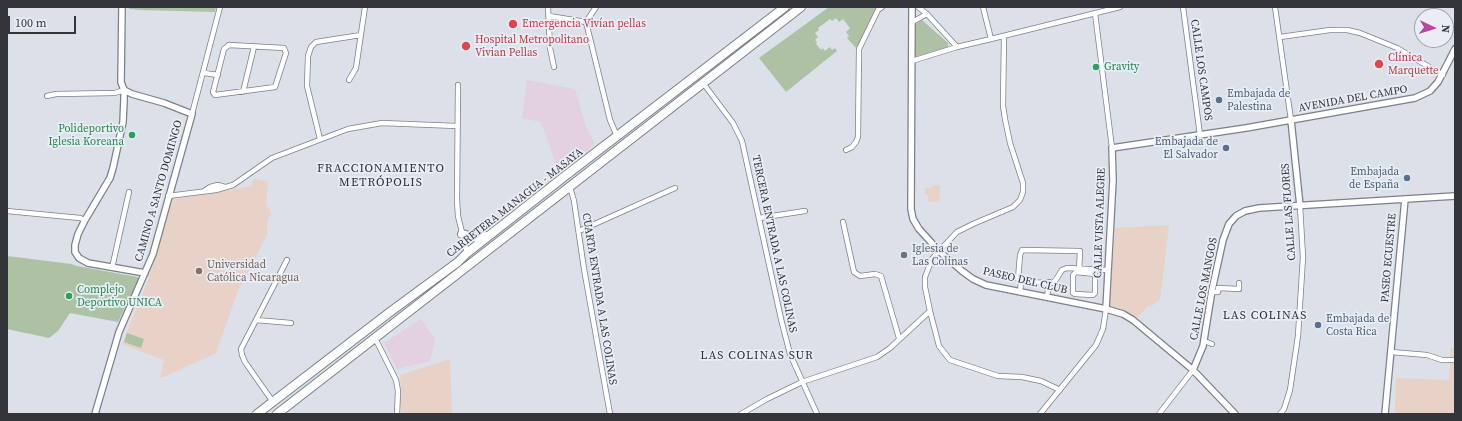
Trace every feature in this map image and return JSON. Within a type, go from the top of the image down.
[{"type":"highway","name":"CARRETERA MANAGUA - MASAYA","points":[[257,414],[458,262],[491,234],[785,7]]},
{"type":"highway","name":"CARRETERA MANAGUA - MASAYA","points":[[282,412],[801,7]]},
{"type":"highway","points":[[462,234],[482,238],[491,234]]},
{"type":"highway","points":[[447,282],[461,269],[466,261],[467,253],[474,254],[504,238]]},
{"type":"highway","points":[[390,312],[388,321],[390,323],[396,322]]},
{"type":"highway","points":[[375,324],[383,325],[383,332]]},
{"type":"street","name":"CAMINO A SANTO DOMINGO","points":[[122,7],[121,82],[124,90],[123,122],[114,168],[110,178],[85,220],[75,245],[78,258],[88,264],[145,273]]},
{"type":"street","points":[[192,114],[204,73],[220,7]]},
{"type":"street","points":[[350,80],[356,68],[365,7]]},
{"type":"street","points":[[548,7],[551,56],[554,67]]},
{"type":"street","points":[[596,7],[586,22],[610,120],[617,136]]},
{"type":"street","points":[[846,150],[852,147],[858,137],[859,49],[878,10],[882,7]]},
{"type":"street","name":"PASEO DEL CLUB","points":[[912,7],[911,209],[913,219],[919,229],[939,251],[973,279],[986,285],[1106,309],[1123,314],[1133,320],[1193,370],[1235,414]]},
{"type":"street","points":[[918,7],[957,46]]},
{"type":"street","points":[[983,7],[991,40]]},
{"type":"street","points":[[912,61],[957,46],[991,40],[1120,7]]},
{"type":"street","name":"CALLE LOS CAMPOS","points":[[1183,7],[1200,135]]},
{"type":"street","name":"CALLE LAS FLORES","points":[[1275,7],[1291,120],[1304,257],[1298,336],[1290,390],[1284,409],[1280,414]]},
{"type":"street","name":"CALLE VISTA ALEGRE","points":[[1040,414],[1096,345],[1103,329],[1106,309],[1113,180],[1112,148],[1095,13]]},
{"type":"street","points":[[912,22],[926,14]]},
{"type":"street","points":[[549,16],[586,22]]},
{"type":"street","points":[[1280,37],[1330,30],[1347,30],[1360,33],[1397,48],[1442,75]]},
{"type":"street","points":[[320,139],[307,86],[308,56],[311,47],[316,42],[361,35]]},
{"type":"street","points":[[1004,36],[1003,106],[1010,143],[1023,183],[1023,192],[1020,200],[1013,208],[957,232],[932,260],[926,277],[925,287],[939,346],[950,360],[998,376],[1022,377],[1041,381],[1060,390]]},
{"type":"street","points":[[226,47],[254,47],[285,49],[286,53],[276,87],[215,95],[214,92],[226,47]]},
{"type":"street","points":[[243,92],[254,47]]},
{"type":"street","name":"AVENIDA DEL CAMPO","points":[[1112,148],[1200,135],[1416,98],[1430,91],[1438,82],[1455,49]]},
{"type":"street","points":[[204,73],[218,75]]},
{"type":"street","name":"TERCERA ENTRADA A LAS COLINAS","points":[[703,83],[732,122],[742,141],[790,354],[817,414]]},
{"type":"street","points":[[458,85],[457,200],[462,234],[467,253]]},
{"type":"street","name":"CAMINO A SANTO DOMINGO","points":[[95,414],[118,332],[145,273],[156,242],[192,114],[124,90]]},
{"type":"street","points":[[47,96],[56,94],[115,93],[124,90]]},
{"type":"street","points":[[168,196],[204,192],[233,186],[272,158],[348,129],[382,123],[457,126]]},
{"type":"street","name":"CUARTA ENTRADA A LAS COLINAS","points":[[570,187],[574,201],[609,414]]},
{"type":"street","points":[[579,231],[675,188]]},
{"type":"street","points":[[112,268],[129,192]]},
{"type":"street","name":"CALLE LOS MANGOS","points":[[1193,370],[1204,341],[1223,240],[1229,224],[1236,216],[1245,211],[1259,208],[1455,196]]},
{"type":"street","name":"PASEO ECUESTRE","points":[[1385,414],[1405,199]]},
{"type":"street","points":[[7,211],[85,220]]},
{"type":"street","points":[[759,218],[805,211]]},
{"type":"street","points":[[843,222],[854,272],[860,276],[874,274],[881,276],[900,338]]},
{"type":"street","points":[[1020,292],[1021,282],[1018,279],[1020,255],[1022,250],[1080,251],[1080,270]]},
{"type":"street","points":[[273,402],[245,362],[241,349],[288,260]]},
{"type":"street","points":[[1021,282],[1055,281],[1062,270],[1067,268],[1080,270],[1095,274],[1095,293],[1093,295],[1073,293],[1074,273],[1080,270],[1108,270]]},
{"type":"street","points":[[1047,297],[1049,282]]},
{"type":"street","points":[[1212,292],[1218,292],[1218,288],[1239,289],[1240,283]]},
{"type":"street","points":[[741,414],[766,399],[802,382],[877,357],[890,348],[930,312]]},
{"type":"street","points":[[256,320],[291,323]]},
{"type":"street","points":[[375,338],[396,380],[398,391],[397,414]]},
{"type":"street","points":[[1204,341],[1212,344]]},
{"type":"street","points":[[1391,352],[1427,354],[1442,360],[1455,360]]},
{"type":"street","points":[[1159,414],[1193,370]]},
{"type":"shaded area","points":[[527,80],[575,89],[586,127],[595,144],[559,173],[541,122],[522,118]]},
{"type":"shaded area","name":"Universidad Católica Nicaragua","points":[[253,179],[268,181],[266,205],[271,214],[267,221],[267,235],[237,293],[216,353],[164,377],[160,377],[164,360],[122,344],[149,278],[170,200],[252,186]]},
{"type":"shaded area","points":[[933,185],[940,185],[939,202],[929,202],[928,195],[925,195],[925,188],[932,188]]},
{"type":"shaded area","points":[[1169,225],[1160,299],[1153,305],[1148,306],[1137,318],[1110,306],[1115,228]]},
{"type":"shaded area","points":[[421,319],[435,339],[430,361],[397,369],[384,343]]},
{"type":"shaded area","points":[[1451,348],[1455,348],[1455,414],[1395,413],[1396,378],[1449,380]]},
{"type":"shaded area","points":[[450,359],[452,414],[401,414],[401,406],[399,405],[400,398],[403,394],[401,392],[400,375]]},
{"type":"green space","points":[[129,7],[216,7],[215,12],[140,10],[129,9]]},
{"type":"green space","points":[[829,7],[880,7],[856,48],[847,38],[849,36],[846,32],[850,28],[843,19],[839,22],[836,18],[832,21],[830,19],[818,28],[819,30],[815,33],[818,37],[815,40],[817,42],[816,44],[821,50],[823,48],[825,51],[830,47],[832,50],[835,48],[837,51],[786,92],[759,58]]},
{"type":"green space","points":[[922,20],[948,43],[948,47],[915,57],[912,54],[913,26]]},
{"type":"green space","name":"Complejo Deportivo UNICA","points":[[7,256],[71,264],[137,277],[139,279],[118,322],[70,313],[58,331],[49,338],[7,329]]},
{"type":"green space","points":[[127,333],[144,339],[141,348],[124,342]]},
{"type":"place","name":"Emergencia Vivían pellas","points":[[513,24]]},
{"type":"place","name":"Hospital Metropolitano Vivian Pellas","points":[[466,46]]},
{"type":"place","name":"Clínica Marquette","points":[[1379,64]]},
{"type":"place","name":"Gravity","points":[[1096,67]]},
{"type":"place","name":"Embajada de Palestina","points":[[1219,100]]},
{"type":"place","name":"Polideportivo Iglesia Koreana","points":[[132,135]]},
{"type":"place","name":"Embajada de El Salvador","points":[[1226,148]]},
{"type":"place","name":"Embajada de España","points":[[1407,178]]},
{"type":"place","name":"Iglesia de Las Colinas","points":[[904,255]]},
{"type":"place","name":"Universidad Católica Nicaragua","points":[[199,271]]},
{"type":"place","name":"Complejo Deportivo UNICA","points":[[69,296]]},
{"type":"place","name":"Embajada de Costa Rica","points":[[1318,325]]},
{"type":"district","name":"FRACCIONAMIENTO METRÓPOLIS","points":[[381,176]]},
{"type":"district","name":"LAS COLINAS","points":[[1265,316]]},
{"type":"district","name":"LAS COLINAS SUR","points":[[757,356]]}]
